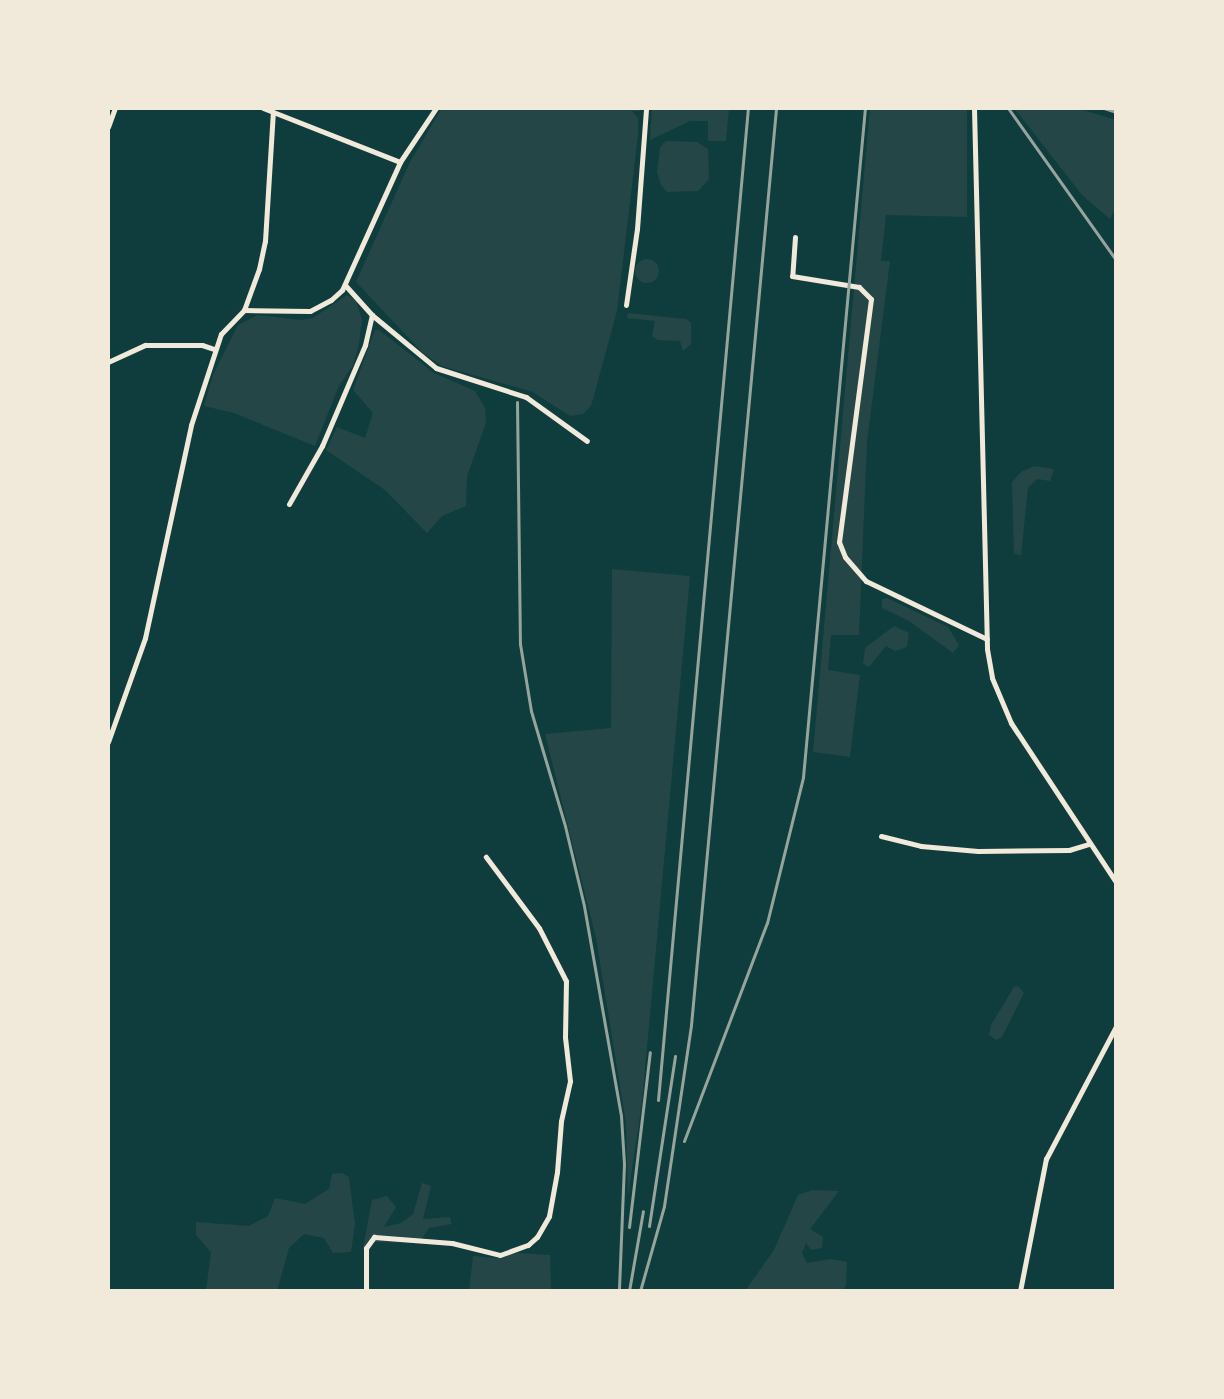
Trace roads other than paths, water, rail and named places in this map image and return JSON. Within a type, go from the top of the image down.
[{"type":"street","points":[[108,127],[115,108]]},
{"type":"street","points":[[263,108],[400,162]]},
{"type":"street","points":[[244,310],[310,311],[331,300],[345,285],[400,162],[436,108]]},
{"type":"street","points":[[626,305],[637,229],[646,108]]},
{"type":"street","points":[[974,108],[987,639],[992,678],[1011,723],[1116,882]]},
{"type":"street","points":[[108,742],[145,638],[187,440],[214,349],[228,324],[244,310],[259,269],[265,241],[273,112]]},
{"type":"street","points":[[795,237],[792,276],[859,287],[871,299],[839,542],[845,557],[866,581],[987,639]]},
{"type":"street","points":[[345,285],[372,315],[436,368],[526,397],[587,441]]},
{"type":"street","points":[[289,504],[322,446],[356,371],[372,315]]},
{"type":"street","points":[[108,362],[145,345],[202,345],[214,349]]},
{"type":"street","points":[[881,836],[921,846],[978,851],[1069,850],[1090,844]]},
{"type":"street","points":[[366,1291],[367,1242],[382,1236],[426,1239],[500,1255],[528,1245],[537,1237],[549,1216],[557,1172],[561,1121],[570,1081],[565,1037],[566,981],[539,928],[486,857]]},
{"type":"street","points":[[1020,1291],[1046,1159],[1116,1026]]},
{"type":"railway","points":[[658,1100],[748,108]]},
{"type":"railway","points":[[640,1291],[664,1206],[691,1025],[776,108]]},
{"type":"railway","points":[[684,1141],[767,923],[803,777],[865,108]]},
{"type":"railway","points":[[1008,108],[1116,260]]},
{"type":"railway","points":[[1104,108],[1116,112]]},
{"type":"railway","points":[[517,402],[520,644],[531,711],[565,826],[584,906],[621,1116],[624,1164],[619,1291]]},
{"type":"railway","points":[[629,1227],[650,1052]]},
{"type":"railway","points":[[649,1226],[675,1056]]},
{"type":"railway","points":[[629,1291],[643,1211]]}]
